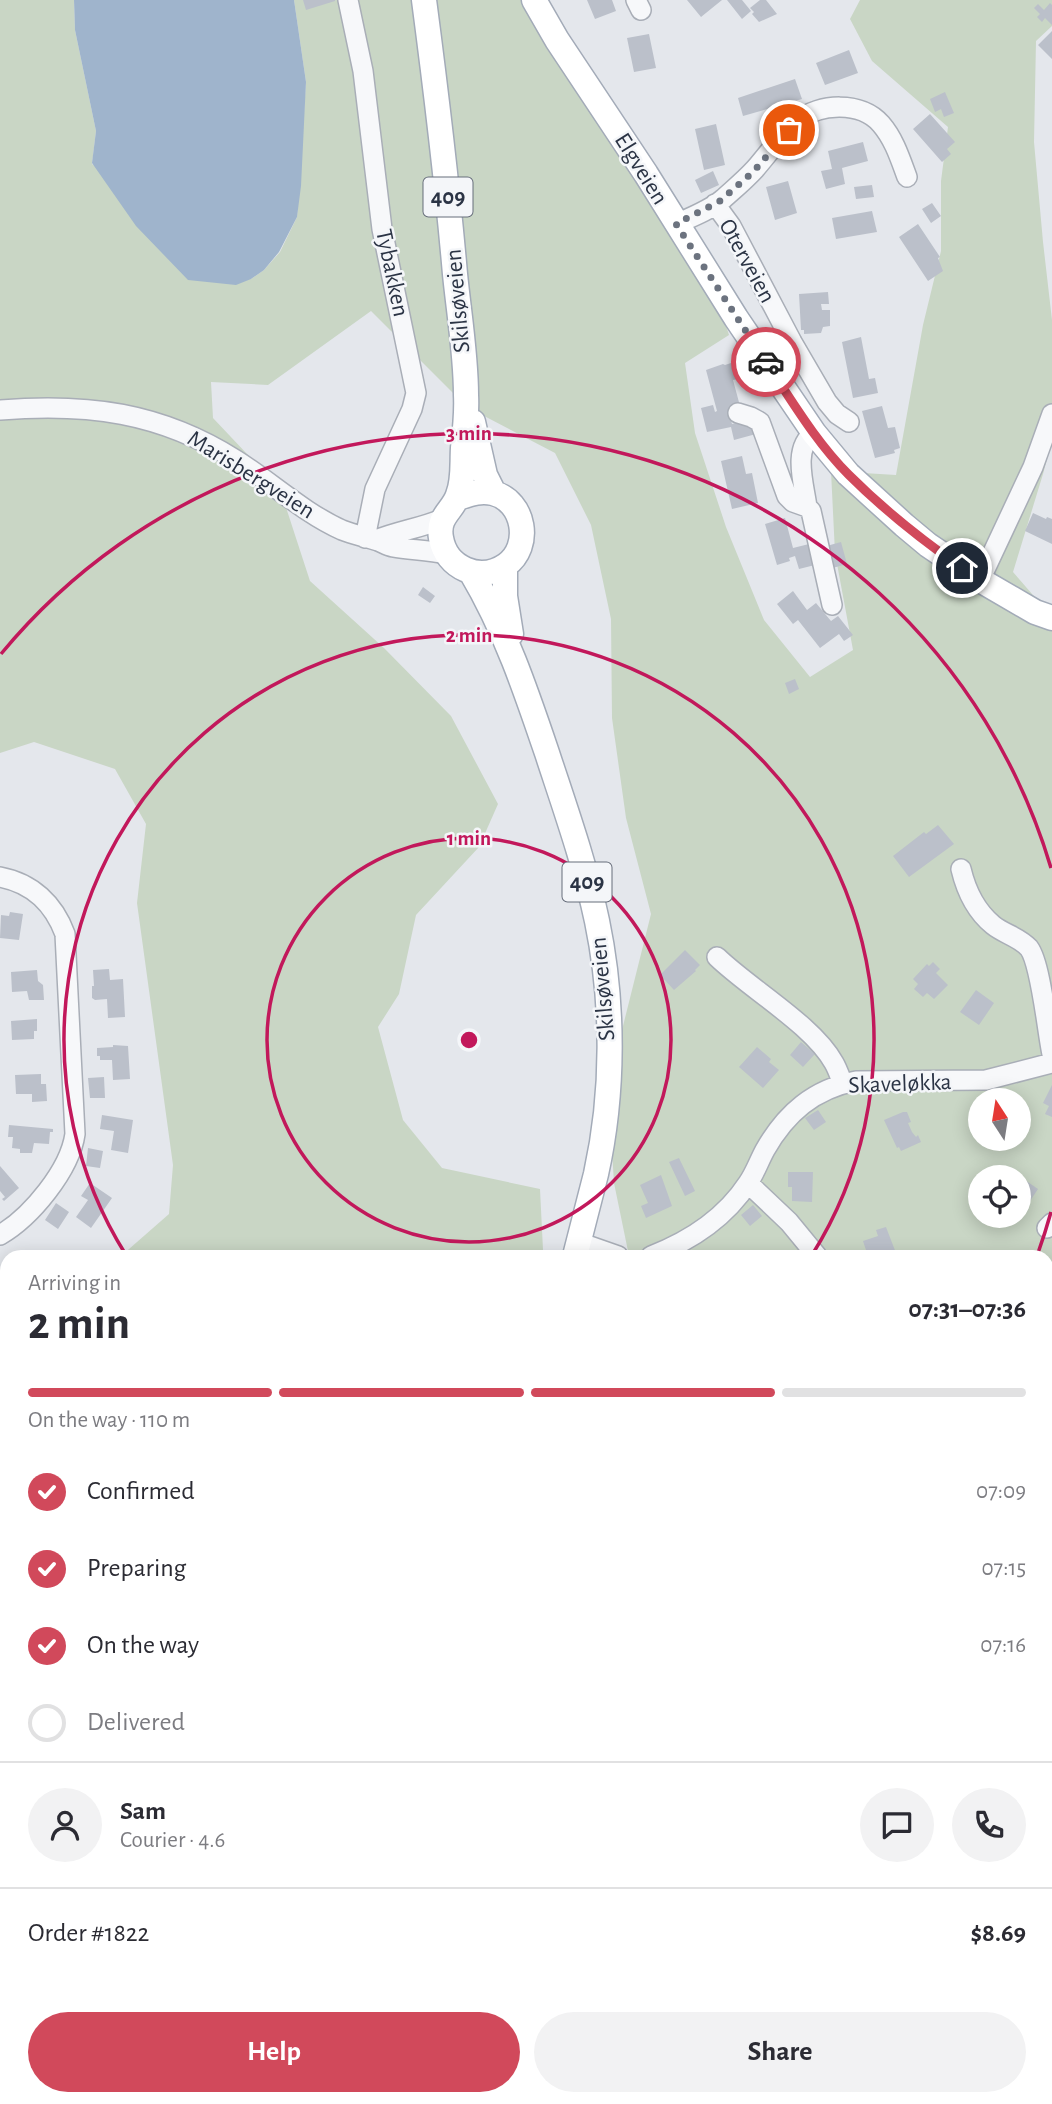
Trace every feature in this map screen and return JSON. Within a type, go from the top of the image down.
[{"type":"main road","name":"Skilsøveien","points":[[424,0],[442,133],[467,394],[485,475],[494,493],[512,505],[522,527],[519,548],[505,566],[505,596],[516,662]]},
{"type":"main road","name":"Elgveien","points":[[534,0],[557,40],[814,433],[848,474],[904,525],[979,580],[1035,612],[1052,618]]},
{"type":"main road","name":"Skilsøveien","points":[[437,521],[458,498],[463,474],[467,394]]},
{"type":"main road","points":[[458,498],[475,492],[494,493]]},
{"type":"main road","points":[[437,521],[440,552]]},
{"type":"main road","name":"Skilsøveien","points":[[440,552],[456,565],[471,572],[516,662],[584,867],[597,922],[608,1014],[606,1111],[596,1172],[577,1249]]},
{"type":"main road","points":[[471,572],[489,573],[505,566]]},
{"type":"street","name":"Tybakken","points":[[348,0],[363,71],[382,229],[416,393],[412,409],[375,489],[371,539]]},
{"type":"street","name":"Oterveien","points":[[676,224],[715,204],[754,171],[799,120],[818,110],[832,107],[860,111],[879,122],[896,146],[907,177]]},
{"type":"street","name":"Oterveien","points":[[715,204],[731,226],[827,402],[837,414],[849,422]]},
{"type":"street","name":"Marisbergveien","points":[[0,410],[100,409],[143,417],[210,444],[343,531],[391,547],[440,552]]},
{"type":"street","points":[[738,413],[760,422],[787,496],[811,512],[832,605]]},
{"type":"street","points":[[979,580],[1033,467],[1052,414]]},
{"type":"street","points":[[807,507],[801,457],[802,447],[814,433]]},
{"type":"street","points":[[371,539],[437,521]]},
{"type":"street","points":[[961,869],[974,904],[993,925],[1016,937],[1030,950],[1038,973],[1052,1054]]},
{"type":"street","points":[[0,877],[22,884],[41,897],[55,912],[65,934],[75,1134],[74,1144],[66,1162],[34,1207],[0,1235]]},
{"type":"street","points":[[717,957],[802,1027],[834,1063],[843,1084]]},
{"type":"street","name":"Skaveløkka","points":[[679,1250],[725,1211],[748,1183],[767,1146],[791,1113],[806,1100],[856,1081],[986,1080],[1052,1063]]},
{"type":"street","points":[[748,1183],[789,1222],[812,1250]]},
{"type":"green space","points":[[0,0],[74,0],[75,30],[96,131],[92,164],[251,279],[264,270],[280,252],[297,217],[306,82],[294,0],[545,0],[705,260],[729,335],[685,363],[695,433],[726,527],[764,620],[810,677],[853,650],[835,553],[831,471],[896,475],[923,325],[941,251],[941,181],[948,127],[872,61],[850,19],[860,0],[1052,0],[1052,26],[1036,41],[1034,142],[1052,320],[1052,440],[1013,572],[1052,617],[1052,1250],[628,1250],[614,1183],[608,1086],[651,914],[626,818],[612,718],[611,619],[591,525],[555,453],[467,407],[371,311],[268,385],[211,382],[213,418],[280,489],[310,581],[384,648],[451,716],[498,804],[479,847],[416,915],[399,994],[378,1027],[403,1120],[442,1168],[540,1189],[543,1250],[128,1250],[169,1214],[173,1165],[137,903],[146,824],[115,769],[34,742],[0,753]]},
{"type":"water","points":[[74,0],[294,0],[306,82],[297,217],[279,252],[264,270],[251,279],[236,285],[188,280],[136,226],[92,163],[96,131],[75,30]]},
{"type":"building","points":[[303,0],[335,0],[335,1],[306,10]]},
{"type":"building","points":[[587,0],[612,0],[616,11],[595,19]]},
{"type":"building","points":[[687,0],[722,0],[701,17]]},
{"type":"building","points":[[727,0],[742,0],[751,11],[742,19]]},
{"type":"building","points":[[760,0],[766,0],[777,14],[759,22],[750,8]]},
{"type":"building","points":[[1050,3],[1052,25],[1045,18],[1042,22],[1037,17],[1040,14],[1034,8],[1038,4],[1044,10]]},
{"type":"building","points":[[1052,31],[1052,59],[1038,45]]},
{"type":"building","points":[[649,34],[656,68],[634,72],[627,38]]},
{"type":"building","points":[[849,50],[858,73],[825,85],[816,63]]},
{"type":"building","points":[[795,79],[802,99],[743,116],[738,98]]},
{"type":"building","points":[[945,92],[954,113],[944,117],[941,109],[935,112],[930,99]]},
{"type":"building","points":[[930,114],[955,142],[947,149],[951,154],[942,162],[913,129]]},
{"type":"building","points":[[716,124],[725,165],[704,170],[695,129]]},
{"type":"building","points":[[863,142],[868,161],[842,168],[845,184],[826,189],[821,171],[832,169],[828,151]]},
{"type":"building","points":[[713,171],[719,185],[701,193],[695,180]]},
{"type":"building","points":[[788,181],[797,213],[775,220],[766,187]]},
{"type":"building","points":[[872,185],[874,197],[856,199],[854,187]]},
{"type":"building","points":[[932,203],[941,216],[931,223],[922,209]]},
{"type":"building","points":[[872,211],[877,232],[836,239],[832,218]]},
{"type":"building","points":[[918,224],[940,257],[938,258],[943,271],[928,281],[899,237]]},
{"type":"building","points":[[828,292],[829,304],[821,304],[822,310],[830,310],[830,326],[823,327],[821,333],[804,334],[804,330],[801,330],[799,294]]},
{"type":"building","points":[[861,337],[869,379],[875,378],[878,393],[853,398],[842,342]]},
{"type":"building","points":[[734,362],[738,379],[733,380],[740,406],[728,409],[732,424],[752,418],[756,434],[734,440],[731,427],[707,432],[701,408],[713,405],[715,412],[717,411],[706,370]]},
{"type":"building","points":[[882,406],[888,428],[895,427],[900,448],[894,450],[895,453],[875,458],[862,411]]},
{"type":"building","points":[[742,456],[746,474],[752,473],[758,503],[732,509],[721,461]]},
{"type":"building","points":[[1033,513],[1052,519],[1052,544],[1025,531]]},
{"type":"building","points":[[785,518],[793,548],[809,544],[815,565],[799,569],[795,556],[789,558],[790,561],[777,565],[765,524]]},
{"type":"building","points":[[841,542],[847,564],[829,569],[823,547]]},
{"type":"building","points":[[423,587],[435,596],[430,603],[418,595]]},
{"type":"building","points":[[793,591],[807,610],[816,603],[831,621],[838,616],[853,635],[844,641],[839,634],[820,648],[798,620],[793,624],[777,604]]},
{"type":"building","points":[[795,679],[799,689],[789,694],[785,683]]},
{"type":"building","points":[[938,825],[954,844],[909,877],[893,856],[924,832],[926,834]]},
{"type":"building","points":[[10,912],[23,914],[19,940],[0,938],[1,915],[9,916]]},
{"type":"building","points":[[685,950],[700,965],[674,990],[660,975]]},
{"type":"building","points":[[933,962],[940,969],[936,973],[948,985],[934,999],[927,993],[923,997],[914,989],[918,984],[913,979],[927,964],[929,966]]},
{"type":"building","points":[[109,969],[110,980],[123,979],[125,1017],[108,1018],[107,999],[92,998],[93,970]]},
{"type":"building","points":[[37,970],[38,981],[43,985],[44,1000],[29,1000],[27,991],[12,992],[11,972]]},
{"type":"building","points":[[976,990],[994,1003],[979,1025],[960,1012]]},
{"type":"building","points":[[37,1019],[34,1039],[12,1040],[11,1021]]},
{"type":"building","points":[[801,1042],[815,1054],[803,1067],[790,1055]]},
{"type":"building","points":[[128,1046],[130,1079],[113,1080],[112,1060],[100,1060],[100,1056],[97,1056],[97,1048]]},
{"type":"building","points":[[757,1047],[779,1070],[763,1088],[739,1067]]},
{"type":"building","points":[[41,1074],[41,1084],[46,1084],[47,1101],[32,1102],[32,1094],[16,1094],[15,1075]]},
{"type":"building","points":[[104,1077],[105,1098],[90,1098],[88,1078]]},
{"type":"building","points":[[1052,1085],[1052,1117],[1045,1114],[1049,1106],[1043,1103]]},
{"type":"building","points":[[818,1110],[826,1122],[814,1130],[805,1118]]},
{"type":"building","points":[[907,1112],[912,1132],[916,1137],[918,1135],[921,1142],[901,1151],[884,1120]]},
{"type":"building","points":[[102,1115],[133,1120],[128,1153],[111,1150],[114,1131],[100,1129]]},
{"type":"building","points":[[9,1125],[53,1129],[53,1132],[50,1132],[49,1144],[34,1143],[32,1153],[20,1153],[20,1149],[12,1148],[13,1137],[8,1137]]},
{"type":"building","points":[[88,1148],[103,1151],[100,1168],[86,1166]]},
{"type":"building","points":[[679,1158],[695,1191],[685,1196],[669,1162]]},
{"type":"building","points":[[0,1166],[19,1188],[4,1201],[2,1199],[5,1197],[0,1191]]},
{"type":"building","points":[[788,1172],[813,1172],[812,1202],[792,1201]]},
{"type":"building","points":[[661,1175],[672,1206],[646,1218],[641,1206],[648,1203],[640,1185]]},
{"type":"building","points":[[90,1183],[112,1198],[91,1228],[76,1217],[88,1200],[81,1196]]},
{"type":"building","points":[[1031,1184],[1038,1189],[1031,1200]]},
{"type":"building","points":[[56,1203],[69,1212],[58,1229],[45,1220]]},
{"type":"building","points":[[753,1205],[762,1216],[750,1226],[741,1215]]},
{"type":"building","points":[[886,1227],[895,1250],[866,1250],[863,1241],[878,1236],[876,1230]]},
{"type":"way so far","points":[[766,362],[676,224],[720,201],[754,171],[789,130]]},
{"type":"route","points":[[766,362],[814,433],[848,474],[928,545],[962,568]]}]
